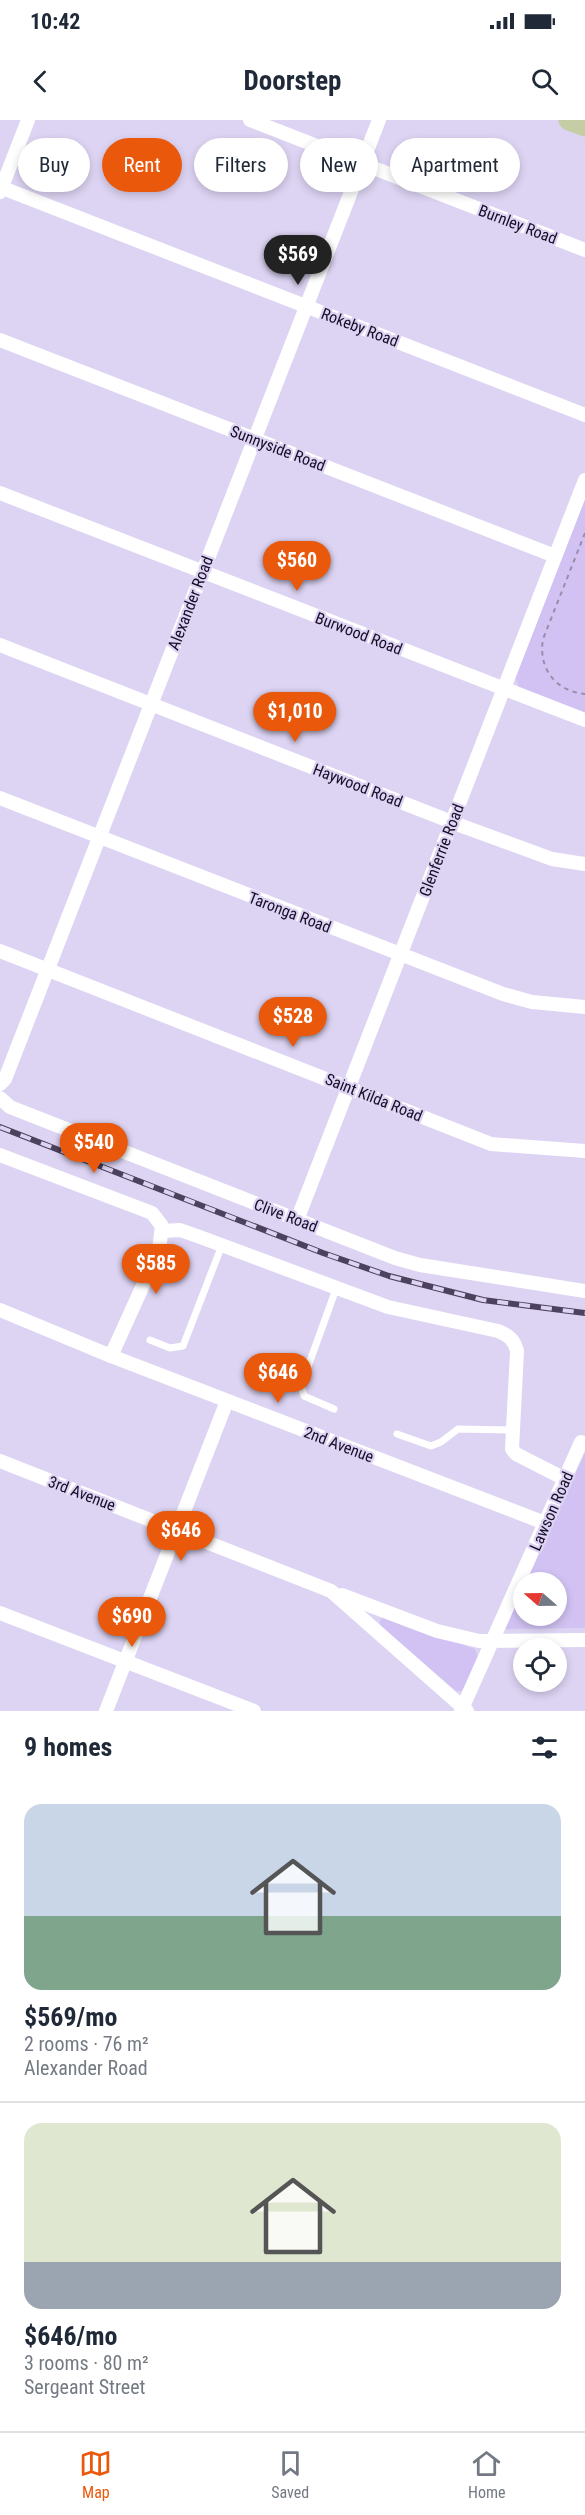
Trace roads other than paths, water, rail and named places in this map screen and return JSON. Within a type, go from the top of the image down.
[{"type":"main road","points":[[569,120],[585,126]]},
{"type":"street","points":[[0,189],[28,120]]},
{"type":"street","name":"Burnley Road","points":[[250,120],[300,139]]},
{"type":"street","name":"Alexander Road","points":[[371,138],[379,120]]},
{"type":"street","name":"Burnley Road","points":[[378,170],[585,250]]},
{"type":"street","name":"Rokeby Road","points":[[0,189],[585,415]]},
{"type":"street","name":"Alexander Road","points":[[0,1084],[5,1079],[350,192]]},
{"type":"street","name":"Sunnyside Road","points":[[0,340],[555,556]]},
{"type":"street","name":"Glenferrie Road","points":[[297,1220],[585,480]]},
{"type":"street","name":"Burwood Road","points":[[0,493],[585,720]]},
{"type":"street","name":"Haywood Road","points":[[0,645],[452,822],[552,859],[585,864]]},
{"type":"street","name":"Taronga Road","points":[[0,798],[513,998],[541,1004],[585,1007]]},
{"type":"street","name":"Saint Kilda Road","points":[[0,951],[491,1144],[585,1151]]},
{"type":"street","name":"Clive Road","points":[[0,1098],[10,1107],[407,1262],[585,1291]]},
{"type":"street","points":[[0,1155],[152,1213],[158,1219],[163,1231],[159,1250],[111,1356]]},
{"type":"street","points":[[163,1231],[180,1230],[395,1309],[498,1330],[508,1335],[517,1351],[511,1443],[516,1454],[565,1479]]},
{"type":"street","name":"2nd Avenue","points":[[0,1310],[226,1401],[545,1523]]},
{"type":"street","points":[[106,1711],[226,1401]]},
{"type":"street","name":"Lawson Road","points":[[463,1710],[581,1442]]},
{"type":"street","name":"3rd Avenue","points":[[0,1461],[437,1631],[493,1641],[585,1640]]},
{"type":"street","name":"3rd Avenue","points":[[332,1591],[463,1710]]},
{"type":"street","points":[[372,1626],[381,1609]]},
{"type":"street","points":[[0,1613],[254,1711]]},
{"type":"lane","points":[[150,1340],[170,1348],[183,1346],[222,1245]]},
{"type":"lane","points":[[334,1409],[304,1396],[301,1386],[336,1289]]},
{"type":"lane","points":[[397,1434],[431,1446],[441,1442],[458,1429],[512,1430]]},
{"type":"railway","points":[[0,1127],[323,1253],[389,1276],[483,1300],[585,1313]]}]
